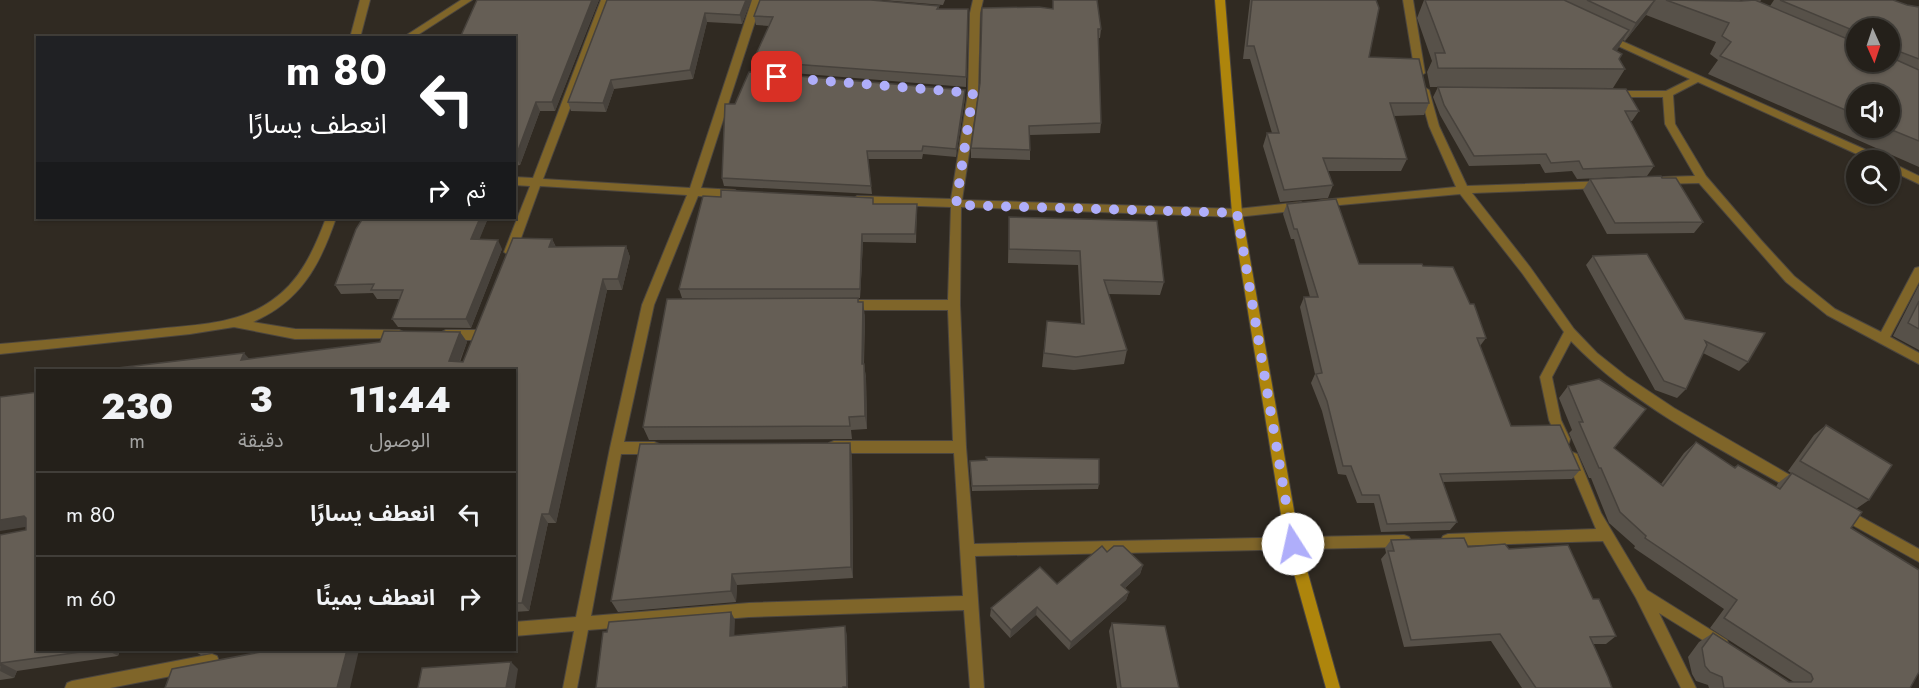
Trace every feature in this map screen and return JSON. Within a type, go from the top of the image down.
[{"type":"main road","points":[[1220,0],[1237,213],[1293,544],[1333,688]]},
{"type":"street","points":[[356,36],[365,0]]},
{"type":"street","points":[[409,36],[467,0]]},
{"type":"street","points":[[508,258],[606,0]]},
{"type":"street","points":[[570,688],[616,448],[654,305],[739,74],[757,0]]},
{"type":"street","points":[[977,688],[960,447],[954,305],[956,205],[967,93],[970,13],[978,0]]},
{"type":"street","points":[[1412,6],[1430,92],[1434,126],[1463,190],[1526,270],[1570,332],[1593,356],[1660,406],[1812,495]]},
{"type":"street","points":[[1591,30],[1695,80],[1855,150]]},
{"type":"street","points":[[1599,94],[1668,94],[1695,80]]},
{"type":"street","points":[[1668,94],[1670,124],[1702,179],[1790,279],[1831,312],[1919,359]]},
{"type":"street","points":[[1900,171],[1919,180]]},
{"type":"street","points":[[1654,182],[1702,179]]},
{"type":"street","points":[[516,181],[741,195]]},
{"type":"street","points":[[849,200],[1237,213],[1463,190],[1618,183]]},
{"type":"street","points":[[0,349],[102,340],[235,323],[258,315],[290,292],[303,277],[317,256],[331,219]]},
{"type":"street","points":[[1883,339],[1919,271]]},
{"type":"street","points":[[836,305],[954,305]]},
{"type":"street","points":[[235,323],[295,334],[411,334]]},
{"type":"street","points":[[1570,332],[1546,377],[1556,420],[1596,516],[1641,593],[1689,688]]},
{"type":"street","points":[[434,334],[478,334]]},
{"type":"street","points":[[818,447],[960,447]]},
{"type":"street","points":[[616,448],[664,448]]},
{"type":"street","points":[[1832,506],[1919,556]]},
{"type":"street","points":[[967,550],[1608,536]]},
{"type":"street","points":[[1641,593],[1739,656]]},
{"type":"street","points":[[516,628],[749,610],[971,603]]},
{"type":"street","points":[[72,688],[231,658]]},
{"type":"building","points":[[477,0],[592,0],[552,102],[536,102],[516,156],[516,36],[461,36]]},
{"type":"building","points":[[607,0],[746,0],[740,15],[705,13],[690,70],[611,80],[603,103],[568,102]]},
{"type":"building","points":[[760,0],[871,0],[939,6],[937,9],[968,9],[966,77],[753,61],[773,17],[754,16]]},
{"type":"building","points":[[1053,0],[1097,0],[1101,29],[1098,29],[1101,123],[1029,126],[1030,150],[971,148],[980,83],[982,8],[1039,7],[1053,9]]},
{"type":"building","points":[[1252,0],[1376,0],[1379,8],[1369,57],[1419,59],[1429,103],[1390,103],[1407,159],[1323,158],[1333,185],[1284,190],[1267,133],[1279,133],[1254,46],[1247,46]]},
{"type":"building","points":[[1425,0],[1564,0],[1629,30],[1613,49],[1622,54],[1619,59],[1625,69],[1438,68],[1435,53],[1445,53]]},
{"type":"building","points":[[1587,0],[1655,0],[1636,23]]},
{"type":"building","points":[[1666,0],[1755,0],[1846,38],[1846,72],[1900,72],[1900,61],[1919,70],[1919,141],[1900,133],[1900,84],[1846,84],[1846,110],[1720,56],[1731,42],[1722,36],[1729,23]]},
{"type":"building","points":[[1780,0],[1893,0],[1919,7],[1919,59],[1900,52],[1900,18],[1846,18],[1846,27]]},
{"type":"building","points":[[749,72],[965,90],[956,149],[923,146],[922,151],[867,151],[871,186],[722,178],[725,104],[735,104]]},
{"type":"building","points":[[1438,87],[1626,89],[1639,111],[1625,111],[1654,166],[1583,169],[1579,161],[1551,163],[1546,154],[1474,156],[1444,105]]},
{"type":"building","points":[[1661,176],[1662,178],[1676,178],[1703,222],[1615,223],[1590,179]]},
{"type":"building","points":[[721,190],[873,198],[873,204],[917,204],[915,234],[862,234],[860,289],[679,289],[703,196],[721,197]]},
{"type":"building","points":[[1336,199],[1359,264],[1422,264],[1423,266],[1453,267],[1470,304],[1474,304],[1486,338],[1477,338],[1511,426],[1560,425],[1580,470],[1440,474],[1457,522],[1387,524],[1379,495],[1362,495],[1351,466],[1343,466],[1327,401],[1316,374],[1322,373],[1304,297],[1318,297],[1287,204]]},
{"type":"building","points":[[1009,217],[1157,221],[1164,282],[1104,280],[1127,350],[1076,357],[1044,353],[1047,321],[1084,324],[1080,251],[1009,249]]},
{"type":"building","points":[[362,219],[480,219],[471,239],[498,240],[466,319],[392,319],[403,290],[371,290],[374,284],[335,285],[356,229]]},
{"type":"building","points":[[513,238],[552,239],[549,247],[626,246],[618,279],[603,279],[549,514],[542,514],[522,603],[516,603],[516,369],[109,369],[244,353],[241,360],[380,342],[384,331],[460,332],[449,361],[463,362]]},
{"type":"building","points":[[1647,254],[1685,319],[1765,333],[1748,362],[1705,341],[1707,345],[1686,389],[1664,381],[1593,256]]},
{"type":"building","points":[[858,298],[858,302],[863,302],[862,364],[864,364],[865,416],[849,417],[850,426],[643,427],[667,299]]},
{"type":"building","points":[[1919,301],[1919,329],[1908,323]]},
{"type":"building","points":[[1599,379],[1646,409],[1614,448],[1663,486],[1696,442],[1735,468],[1738,465],[1780,489],[1792,473],[1862,512],[1851,528],[1919,570],[1919,672],[1910,688],[1724,688],[1722,677],[1710,672],[1705,666],[1702,648],[1713,633],[1789,682],[1811,682],[1813,679],[1811,674],[1724,618],[1737,600],[1645,538],[1646,536],[1620,512],[1579,422],[1583,422],[1568,386]]},
{"type":"building","points":[[36,392],[36,651],[88,651],[1,663],[0,666],[0,535],[26,530],[26,518],[24,516],[0,520],[0,397]]},
{"type":"building","points":[[1826,425],[1892,465],[1869,500],[1800,461]]},
{"type":"building","points":[[850,443],[851,567],[732,574],[731,591],[611,601],[640,444]]},
{"type":"building","points":[[986,457],[1099,459],[1099,484],[972,486],[970,461],[987,460]]},
{"type":"building","points":[[1464,538],[1468,547],[1505,544],[1509,549],[1568,545],[1593,599],[1599,599],[1616,636],[1590,637],[1612,688],[1536,688],[1500,634],[1411,640],[1388,551],[1394,551],[1391,540]]},
{"type":"building","points":[[1102,546],[1107,552],[1114,546],[1123,546],[1143,565],[1121,585],[1129,592],[1071,642],[1037,607],[1011,630],[991,608],[1040,567],[1057,584]]},
{"type":"building","points":[[731,612],[730,636],[845,626],[847,687],[596,688],[603,632],[607,632],[609,622]]},
{"type":"building","points":[[1112,623],[1165,626],[1179,688],[1121,688]]},
{"type":"building","points":[[266,651],[347,651],[337,688],[165,688],[172,669]]},
{"type":"building","points":[[511,662],[506,688],[418,688],[422,668]]},
{"type":"route","points":[[777,77],[973,93],[956,205],[1237,213],[1293,544]]}]
